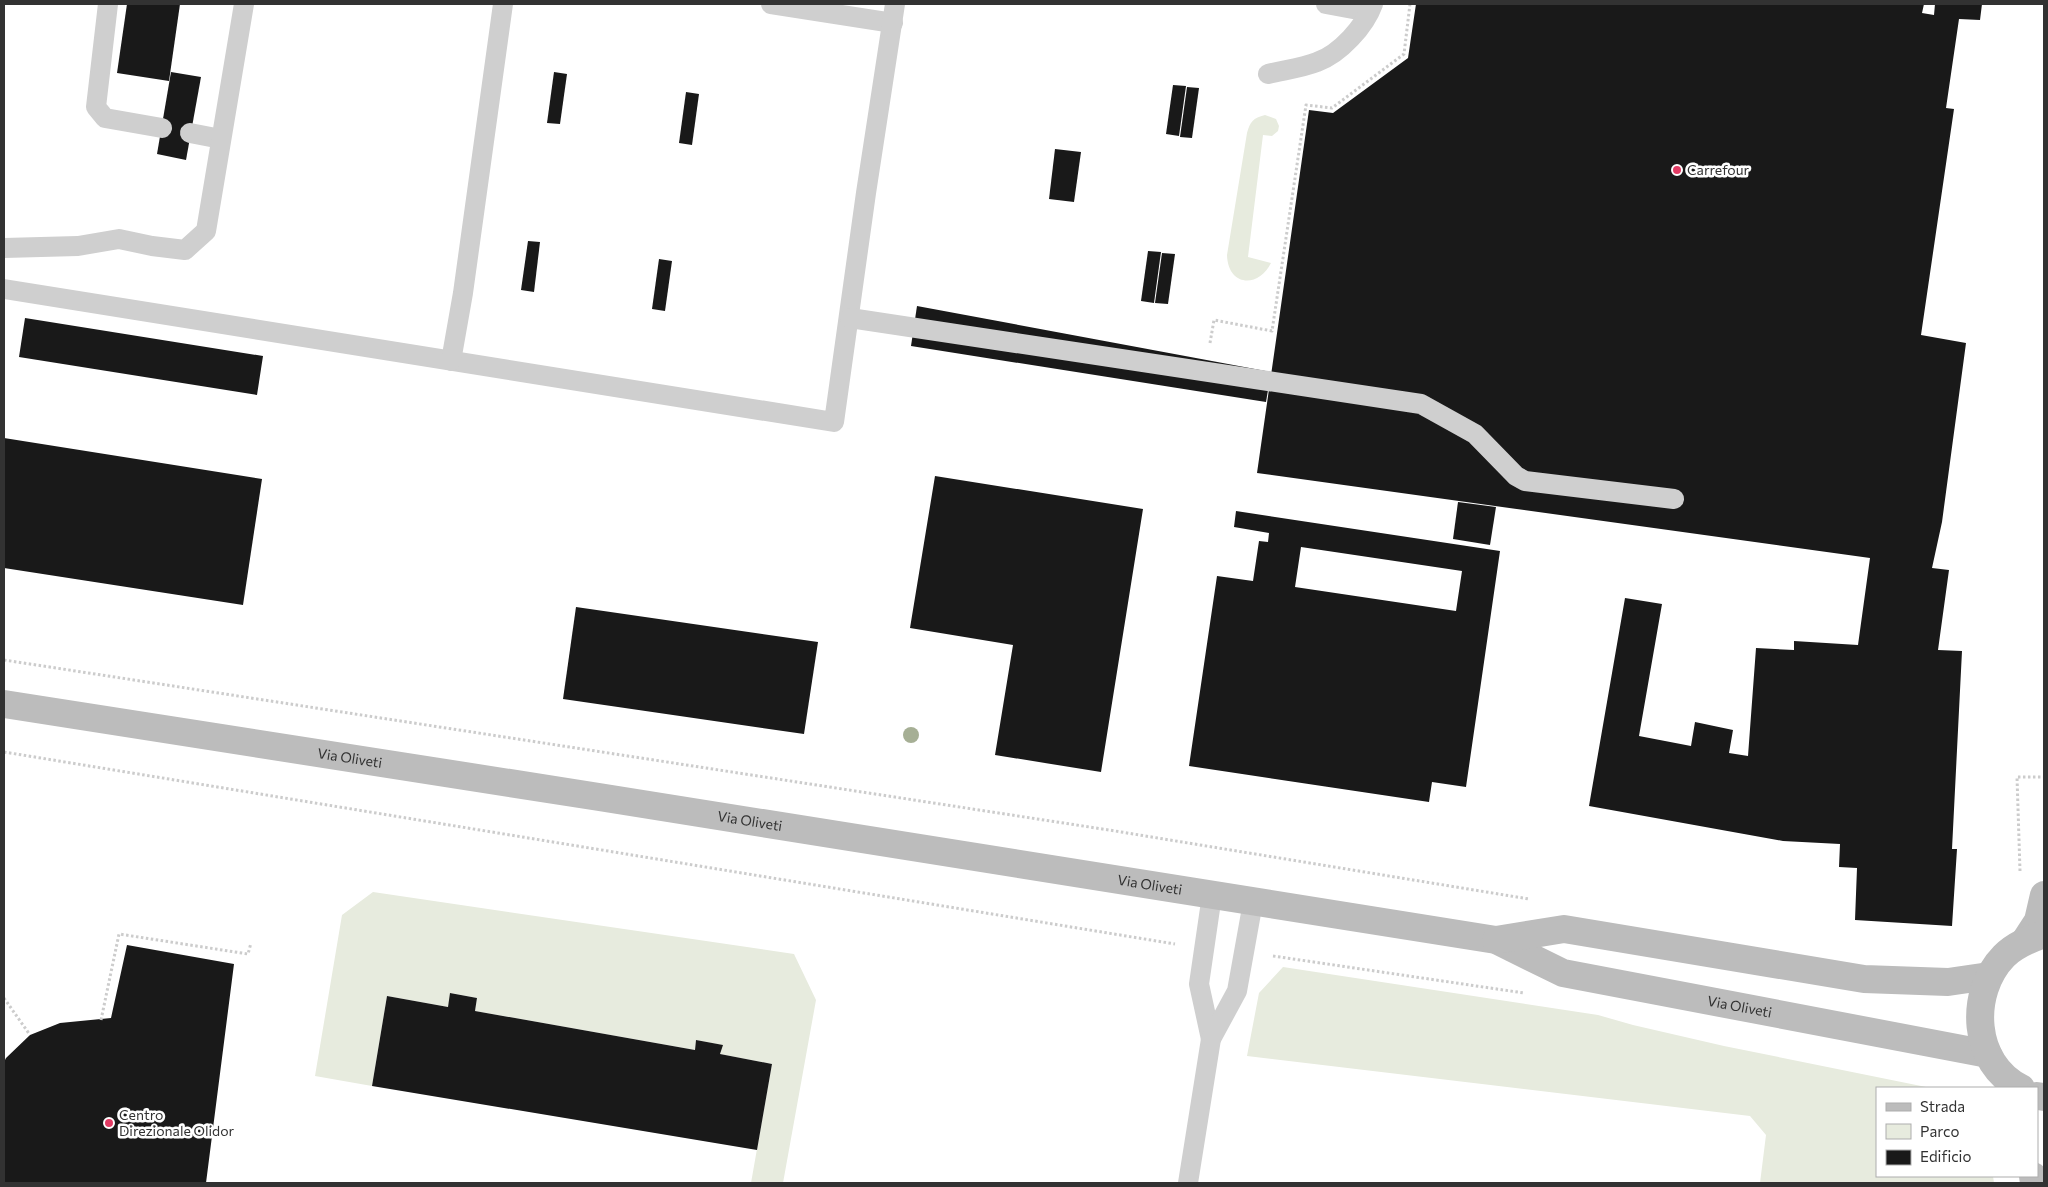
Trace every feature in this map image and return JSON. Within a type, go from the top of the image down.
[{"type":"main road","name":"Via Oliveti","points":[[4,704],[1496,940],[1563,973],[1988,1054]]},
{"type":"main road","points":[[2020,1087],[2000,1071],[1988,1054],[1980,1028],[1980,1001],[1989,976],[2004,956],[2034,938],[2044,895]]},
{"type":"main road","name":"Via Oliveti","points":[[1496,940],[1564,929],[1864,979],[1948,982],[1989,976]]},
{"type":"lane","points":[[108,4],[96,107],[106,118],[162,128]]},
{"type":"lane","points":[[4,248],[78,246],[119,239],[185,250],[206,231],[244,4]]},
{"type":"lane","points":[[451,361],[464,293],[503,4]]},
{"type":"lane","points":[[4,289],[834,422],[894,13],[771,4]]},
{"type":"lane","points":[[1268,74],[1319,62],[1346,44],[1371,8],[1326,4]]},
{"type":"lane","points":[[190,133],[221,139]]},
{"type":"lane","points":[[850,318],[1421,404],[1475,434],[1516,476],[1525,481],[1674,500]]},
{"type":"lane","points":[[1211,1039],[1199,984],[1212,895]]},
{"type":"lane","points":[[1188,1183],[1211,1039],[1237,991],[1253,902]]},
{"type":"path","points":[[1210,343],[1214,320],[1272,331],[1306,104],[1332,108],[1404,54],[1410,4]]},
{"type":"path","points":[[4,660],[1100,828],[1538,900]]},
{"type":"path","points":[[4,752],[1141,939],[1205,947]]},
{"type":"path","points":[[2017,777],[2044,777]]},
{"type":"path","points":[[101,1020],[119,934],[248,954],[250,943]]},
{"type":"path","points":[[1244,952],[1527,994]]},
{"type":"path","points":[[4,998],[30,1034]]},
{"type":"green space","points":[[1265,115],[1276,119],[1279,126],[1278,131],[1272,136],[1263,135],[1248,257],[1271,263],[1259,277],[1245,280],[1238,278],[1233,273],[1229,266],[1227,255],[1247,133],[1253,121]]},
{"type":"green space","points":[[373,892],[794,954],[816,1000],[783,1183],[751,1183],[772,1064],[720,1054],[722,1045],[696,1040],[695,1050],[475,1011],[477,998],[451,993],[448,1007],[387,996],[372,1086],[315,1076],[342,915]]},
{"type":"green space","points":[[1283,967],[1598,1015],[1724,1046],[1926,1087],[1876,1087],[1876,1177],[1993,1177],[1994,1183],[1760,1183],[1766,1135],[1750,1116],[1247,1056],[1259,993]]},
{"type":"building","points":[[127,4],[180,4],[169,81],[117,73]]},
{"type":"building","points":[[1416,4],[1924,4],[1922,13],[1934,15],[1935,4],[1982,4],[1980,20],[1959,19],[1946,108],[1954,109],[1921,335],[1966,343],[1942,522],[1932,568],[1949,570],[1938,650],[1962,651],[1952,849],[1957,849],[1952,926],[1855,920],[1857,868],[1839,867],[1840,844],[1783,841],[1589,806],[1625,598],[1662,604],[1639,736],[1691,746],[1695,722],[1733,730],[1729,753],[1748,756],[1756,648],[1794,650],[1794,641],[1858,645],[1870,558],[1257,473],[1309,110],[1333,113],[1408,58]]},
{"type":"building","points":[[171,72],[201,77],[186,160],[157,154]]},
{"type":"building","points":[[554,72],[567,74],[560,124],[547,123]]},
{"type":"building","points":[[1173,85],[1186,86],[1179,136],[1166,134]]},
{"type":"building","points":[[1187,87],[1199,88],[1192,138],[1180,137]]},
{"type":"building","points":[[686,92],[699,94],[692,145],[679,143]]},
{"type":"building","points":[[1055,149],[1081,152],[1074,202],[1049,199]]},
{"type":"building","points":[[528,241],[540,242],[534,292],[521,290]]},
{"type":"building","points":[[1148,251],[1161,252],[1154,303],[1141,301]]},
{"type":"building","points":[[1162,253],[1175,254],[1168,304],[1155,303]]},
{"type":"building","points":[[659,259],[672,261],[665,311],[652,309]]},
{"type":"building","points":[[917,306],[1271,372],[1266,402],[911,346]]},
{"type":"building","points":[[25,318],[263,356],[257,395],[19,357]]},
{"type":"building","points":[[4,438],[262,479],[243,605],[4,568]]},
{"type":"building","points":[[935,476],[1143,509],[1101,772],[995,755],[1013,645],[910,628]]},
{"type":"building","points":[[1458,502],[1496,507],[1490,545],[1453,539]]},
{"type":"building","points":[[1236,511],[1500,551],[1466,787],[1432,782],[1429,802],[1189,766],[1217,576],[1253,581],[1259,541],[1268,542],[1269,533],[1234,527]],"holes":[[[1301,547],[1462,571],[1456,611],[1295,587]]]},
{"type":"building","points":[[576,607],[818,642],[804,734],[563,699]]},
{"type":"building","name":"Centro Direzionale Olidor","points":[[127,945],[234,964],[206,1183],[4,1183],[4,1062],[6,1058],[30,1035],[60,1023],[111,1018]]},
{"type":"building","points":[[450,993],[477,998],[475,1011],[695,1050],[696,1040],[723,1045],[720,1054],[772,1064],[757,1150],[372,1086],[387,996],[448,1007]]},
{"type":"place","name":"Carrefour","points":[[1677,170]]},
{"type":"place","name":"Centro Direzionale Olidor","points":[[109,1123]]}]
